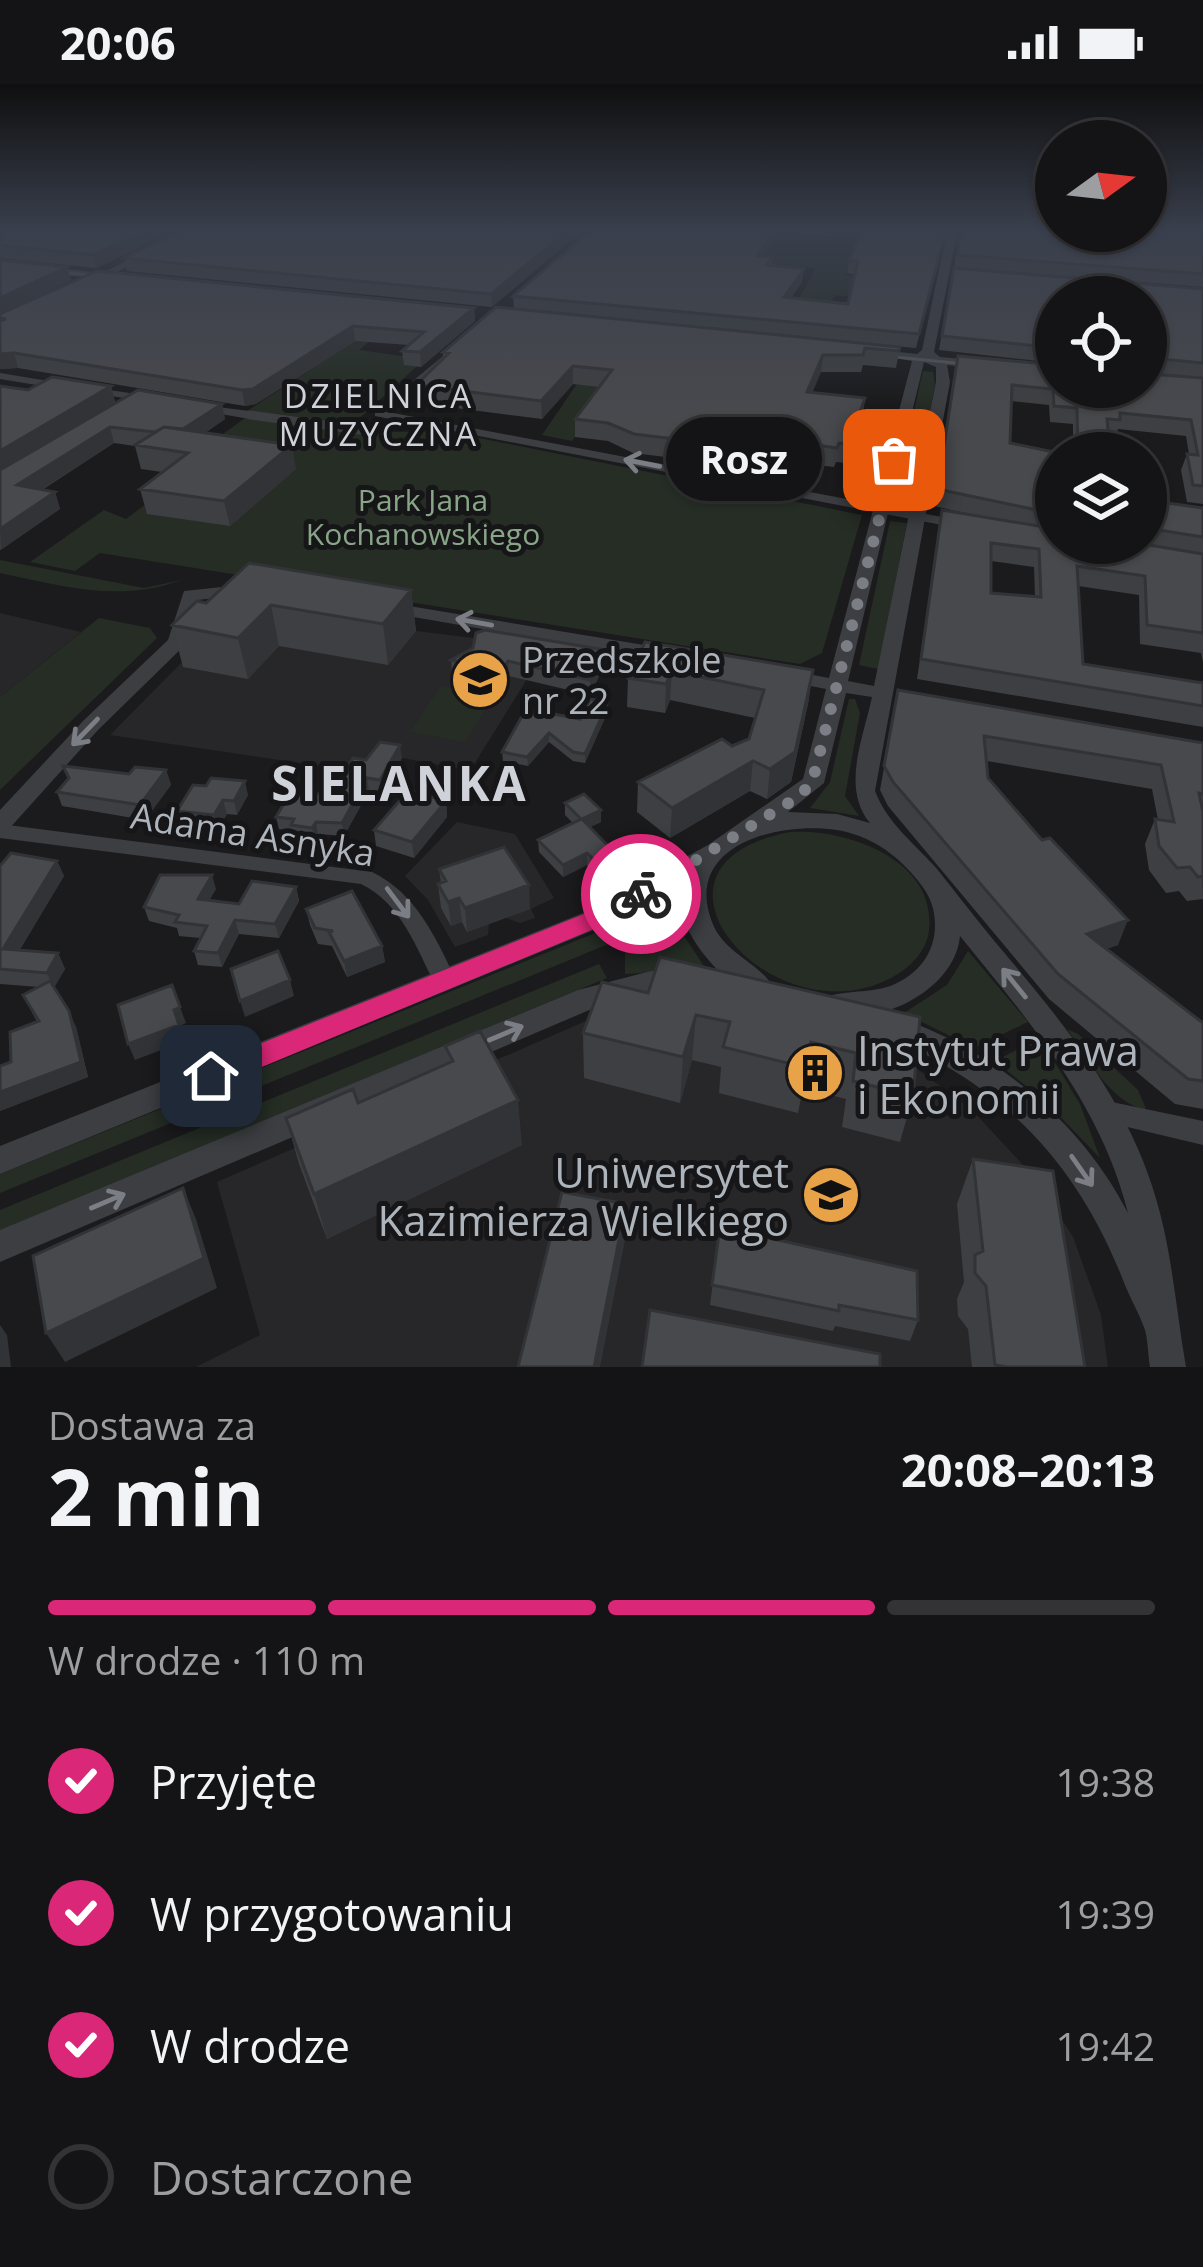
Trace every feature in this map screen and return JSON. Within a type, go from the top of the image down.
[{"type":"street","points":[[0,1160],[621,906],[808,791],[943,288]]},
{"type":"street","points":[[455,348],[379,414],[978,528]]},
{"type":"street","points":[[860,352],[994,365]]},
{"type":"street","points":[[928,357],[943,367],[943,382],[864,791],[870,808],[1057,1036],[1107,1112],[1138,1189],[1157,1276],[1165,1349]]},
{"type":"street","points":[[0,376],[158,400]]},
{"type":"street","points":[[113,413],[139,398]]},
{"type":"street","points":[[181,404],[360,430]]},
{"type":"street","points":[[0,827],[91,724],[177,642],[190,595],[263,588]]},
{"type":"street","points":[[356,602],[684,657]]},
{"type":"street","points":[[765,672],[910,698]]},
{"type":"street","points":[[745,830],[795,819],[838,822],[905,851]]},
{"type":"street","name":"Adama Asnyka","points":[[0,827],[364,877],[381,883],[397,898],[444,980]]},
{"type":"street","points":[[715,849],[694,885],[694,916],[710,947],[724,962],[790,999],[907,1031],[968,1063],[1008,1092],[1069,1152],[1112,1214],[1165,1349]]},
{"type":"street","points":[[0,1246],[588,998],[668,980],[790,999],[877,1003],[919,983],[946,948],[950,924],[943,896]]},
{"type":"street","points":[[1107,1112],[1203,1132]]},
{"type":"shaded area","points":[[0,613],[81,632],[0,697]]},
{"type":"shaded area","points":[[416,631],[547,647],[470,771],[382,754],[368,773],[110,735],[191,653]]},
{"type":"shaded area","points":[[457,822],[515,834],[554,898],[531,909],[535,918],[520,923],[506,918],[489,924],[488,935],[455,947],[428,900],[405,876]]},
{"type":"shaded area","name":"Uniwersytet Kazimierza Wielkiego","points":[[595,1017],[908,1062],[972,1110],[1039,1182],[1073,1237],[1101,1315],[1108,1367],[196,1367],[260,1335],[217,1182]]},
{"type":"green space","points":[[805,288],[865,288],[855,297],[835,295],[828,307],[796,304]]},
{"type":"green space","name":"Park Jana Kochanowskiego","points":[[377,335],[359,350],[425,359],[352,425],[388,432],[444,431],[862,515],[822,653],[800,664],[100,553],[75,571],[30,562],[104,510],[126,519],[184,475],[179,466],[249,415],[247,411],[313,368],[312,345]]},
{"type":"green space","points":[[923,371],[933,372],[935,385],[911,505],[893,502]]},
{"type":"green space","points":[[581,378],[603,379],[597,389],[610,391],[572,441],[542,435]]},
{"type":"green space","points":[[890,521],[907,523],[878,669],[859,665]]},
{"type":"green space","points":[[0,560],[144,588],[182,580],[136,590],[91,590],[0,573]]},
{"type":"green space","points":[[99,618],[150,628],[157,638],[0,790],[0,697]]},
{"type":"green space","points":[[441,686],[494,695],[465,742],[410,732]]},
{"type":"green space","points":[[849,699],[855,699],[860,713],[845,796],[859,816],[810,808],[830,782]]},
{"type":"green space","points":[[790,832],[860,843],[903,867],[928,905],[928,938],[911,964],[891,978],[845,991],[801,986],[761,968],[731,941],[715,909],[716,878],[740,850]]},
{"type":"green space","points":[[675,893],[682,933],[706,969],[625,974],[625,951],[647,925],[639,913]]},
{"type":"green space","points":[[625,921],[630,926],[611,943],[0,1193],[0,1174]]},
{"type":"green space","points":[[968,951],[1028,1022],[974,1048],[904,1013],[947,985]]},
{"type":"green space","points":[[599,964],[607,978],[0,1231],[0,1210]]},
{"type":"green space","points":[[1067,1029],[1138,1090],[1147,1111],[1111,1089]]},
{"type":"green space","points":[[1040,1038],[1080,1104],[1100,1158],[1046,1102],[995,1061]]},
{"type":"building","points":[[0,288],[22,288],[0,298]]},
{"type":"building","points":[[59,288],[269,288],[474,308],[420,352],[402,351],[424,332],[353,326],[253,389],[242,390],[0,354],[0,321],[6,319],[0,314]]},
{"type":"building","points":[[429,288],[498,288],[491,294]]},
{"type":"building","points":[[523,288],[791,288],[784,297],[848,304],[852,288],[931,288],[919,334],[513,296]]},
{"type":"building","points":[[950,288],[1035,288],[1035,346],[942,336]]},
{"type":"building","points":[[1167,288],[1203,289],[1203,363],[1167,360]]},
{"type":"building","points":[[496,307],[900,347],[899,351],[865,348],[863,355],[823,355],[807,392],[865,398],[849,444],[839,443],[837,448],[795,442],[798,436],[786,431],[733,426],[724,445],[634,434],[608,423],[575,419],[612,370],[573,366],[541,401],[416,385],[449,353],[443,352]]},
{"type":"building","points":[[958,356],[1035,363],[1035,387],[1012,385],[1010,443],[1035,448],[1035,510],[937,489]]},
{"type":"building","points":[[1167,375],[1203,378],[1203,486],[1193,485],[1187,454],[1198,455],[1191,420],[1120,413],[1120,420],[1107,419],[1108,432],[1078,432],[1077,408],[1167,408]]},
{"type":"building","points":[[52,377],[111,386],[0,451],[0,386],[28,390]]},
{"type":"building","points":[[138,390],[222,404],[183,429],[164,427],[155,432],[110,427],[17,485],[55,492],[0,529],[0,470]]},
{"type":"building","points":[[164,427],[292,445],[224,501],[140,489],[188,453],[135,445]]},
{"type":"building","points":[[1167,503],[1203,508],[1203,537],[1167,531]]},
{"type":"building","points":[[942,510],[1035,526],[1035,548],[991,543],[991,593],[1041,597],[1040,564],[1167,564],[1167,548],[1203,554],[1203,633],[1147,625],[1145,576],[1077,566],[1083,664],[1203,683],[1203,706],[921,659]]},
{"type":"building","points":[[249,563],[411,590],[383,624],[271,605],[238,638],[172,625],[197,601],[206,603]]},
{"type":"building","points":[[485,630],[599,649],[596,655],[602,656],[590,680],[508,661],[503,669],[451,660],[473,648],[476,633]]},
{"type":"building","points":[[645,642],[813,670],[795,752],[770,769],[753,761],[672,808],[638,782],[722,739],[732,746],[749,739],[764,690],[672,671],[666,684],[628,678]]},
{"type":"building","points":[[898,690],[1203,743],[1203,794],[1199,793],[1203,876],[1198,877],[1190,867],[1177,868],[1159,846],[1155,819],[1174,822],[1161,765],[984,736],[988,778],[1042,840],[1050,838],[1128,920],[1087,934],[1203,1023],[1203,1081],[1188,1079],[1058,974],[893,782],[884,766]]},
{"type":"building","points":[[590,699],[608,702],[585,754],[573,752],[549,733],[527,757],[502,752],[526,709],[580,719]]},
{"type":"building","points":[[380,742],[400,745],[380,780],[367,778],[342,823],[316,822],[312,828],[276,817],[292,790],[333,795],[353,758],[366,760]]},
{"type":"building","points":[[63,766],[129,774],[135,767],[166,770],[140,805],[57,792],[69,778]]},
{"type":"building","points":[[211,778],[245,781],[234,801],[223,800],[214,815],[177,811],[193,785],[206,786]]},
{"type":"building","points":[[409,790],[446,801],[412,842],[374,830]]},
{"type":"building","points":[[584,794],[601,810],[582,819],[612,850],[593,859],[587,853],[563,865],[538,840],[581,819],[565,803]]},
{"type":"building","points":[[504,847],[529,885],[465,908],[459,898],[448,902],[438,884],[446,881],[439,869]]},
{"type":"building","points":[[11,853],[57,861],[3,949],[58,953],[47,973],[0,969],[0,866]]},
{"type":"building","points":[[160,875],[212,875],[198,899],[239,904],[252,881],[296,887],[275,924],[235,920],[218,953],[194,951],[207,926],[175,922],[179,915],[144,907]]},
{"type":"building","points":[[352,891],[382,946],[344,961],[329,932],[333,931],[315,928],[306,909]]},
{"type":"building","points":[[278,951],[290,980],[240,1001],[231,969]]},
{"type":"building","points":[[660,957],[920,1017],[913,1096],[853,1081],[856,1053],[811,1042],[807,1068],[723,1047],[730,1022],[696,1015],[683,1057],[583,1033],[602,982],[648,993]]},
{"type":"building","points":[[50,981],[69,1011],[81,1062],[0,1092],[0,1066],[11,1062],[10,1032],[39,1021],[23,995]]},
{"type":"building","points":[[172,985],[180,1007],[174,1010],[179,1025],[128,1044],[118,1005]]},
{"type":"building","points":[[480,1031],[518,1100],[314,1194],[286,1118],[353,1089],[358,1103],[453,1061],[445,1046]]},
{"type":"building","points":[[973,1159],[1053,1171],[1085,1367],[995,1365],[986,1286],[975,1273],[975,1255],[983,1251]]},
{"type":"building","points":[[183,1188],[204,1258],[46,1333],[33,1256]]},
{"type":"building","points":[[562,1192],[626,1204],[594,1367],[518,1367]]},
{"type":"building","points":[[720,1227],[917,1271],[918,1320],[839,1305],[839,1311],[712,1285]]},
{"type":"building","points":[[650,1310],[880,1354],[880,1367],[642,1367]]},
{"type":"tram line","points":[[865,354],[1035,371]]},
{"type":"way so far","points":[[641,894],[808,791],[818,767],[894,460]]},
{"type":"place","name":"Rosz","points":[[894,460]]},
{"type":"place","name":"Przedszkole nr 22","points":[[480,680]]},
{"type":"place","name":"Instytut Prawa i Ekonomii","points":[[815,1073]]},
{"type":"place","name":"Uniwersytet Kazimierza Wielkiego","points":[[831,1195]]},
{"type":"district","name":"DZIELNICA MUZYCZNA","points":[[379,414]]},
{"type":"district","name":"SIELANKA","points":[[400,782]]},
{"type":"route","points":[[211,1076],[592,920],[641,894]]}]
